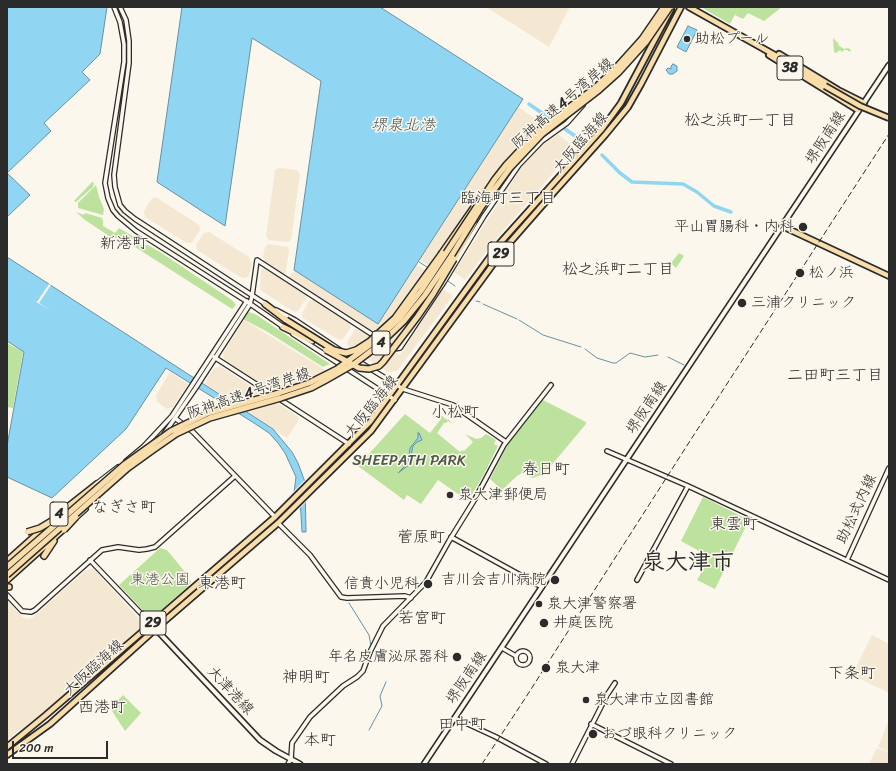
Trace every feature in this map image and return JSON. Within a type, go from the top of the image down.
[{"type":"highway","name":"阪神高速4号湾岸線","points":[[7,568],[111,476],[149,445],[182,424],[221,408],[279,393],[309,383],[337,369],[366,349],[388,331],[411,305],[446,255],[495,179],[516,153],[538,131],[596,87],[615,69],[642,39],[664,7]]},
{"type":"highway","name":"阪神高速4号湾岸線","points":[[7,575],[102,491],[152,450],[186,428],[223,413],[282,398],[311,388],[340,373],[366,356],[392,334],[415,308],[446,263],[482,206],[510,168],[531,144],[604,86],[627,64],[646,42],[671,7]]},
{"type":"highway","points":[[265,304],[286,320],[338,352],[349,352],[362,347],[387,326],[402,309],[495,179]]},
{"type":"highway","points":[[283,327],[312,341],[346,362],[359,368],[369,369],[379,366],[433,294],[461,247],[482,206]]},
{"type":"highway","points":[[27,532],[40,528],[55,520],[111,476]]},
{"type":"highway","name":"4","points":[[7,562],[68,507],[97,484]]},
{"type":"highway","points":[[44,556],[59,535],[102,491]]},
{"type":"highway","points":[[7,579],[77,517]]},
{"type":"main road","name":"大阪臨海線","points":[[7,747],[46,716],[275,517],[370,422],[500,243],[602,129],[621,102],[671,7]]},
{"type":"main road","name":"大阪臨海線","points":[[7,755],[50,724],[278,523],[371,431],[505,248],[628,107],[681,7]]},
{"type":"main road","name":"38","points":[[689,7],[780,58],[860,106],[889,118]]},
{"type":"main road","name":"38","points":[[754,43],[765,46],[780,54],[838,90],[864,102]]},
{"type":"main road","name":"38","points":[[754,43],[756,47],[858,110]]},
{"type":"main road","name":"堺阪南線","points":[[424,764],[889,65]]},
{"type":"main road","points":[[782,226],[889,276]]},
{"type":"main road","name":"大津港線","points":[[151,624],[260,740],[276,752],[300,764]]},
{"type":"street","points":[[114,7],[120,22],[124,62],[106,176],[106,191],[110,204],[118,216],[136,231],[246,301],[395,400]]},
{"type":"street","points":[[120,7],[126,20],[129,41],[129,64],[114,175],[115,187],[120,205],[124,211],[135,220],[252,296],[294,320],[396,385],[403,389],[453,405],[506,442]]},
{"type":"street","points":[[213,357],[250,304],[257,260],[394,349],[400,348],[447,278],[484,216],[519,165],[542,141],[565,125],[582,105],[595,85]]},
{"type":"street","points":[[7,579],[77,517],[166,432],[246,301],[252,296]]},
{"type":"street","points":[[213,357],[349,444]]},
{"type":"street","points":[[288,764],[291,759],[292,743],[310,717],[343,686],[363,671],[370,652],[385,623],[426,582],[451,537],[475,499],[506,442],[551,385]]},
{"type":"street","points":[[174,417],[192,432],[275,517]]},
{"type":"street","points":[[7,562],[97,484],[144,446],[174,417]]},
{"type":"street","points":[[606,452],[672,478],[889,580]]},
{"type":"street","name":"助松式内線","points":[[847,560],[889,468]]},
{"type":"street","points":[[7,595],[22,611],[31,612],[102,550],[118,547],[147,550],[155,547],[235,476]]},
{"type":"street","points":[[637,580],[688,486]]},
{"type":"street","points":[[278,523],[310,555],[341,597],[405,596],[411,598]]},
{"type":"street","points":[[451,537],[542,587]]},
{"type":"street","points":[[90,560],[151,624]]},
{"type":"street","points":[[502,648],[516,656]]},
{"type":"street","points":[[572,764],[610,688],[615,683]]},
{"type":"street","points":[[455,718],[496,737],[546,764]]},
{"type":"street","points":[[591,724],[671,764]]},
{"type":"shaded area","points":[[486,7],[570,7],[549,47]]},
{"type":"shaded area","points":[[518,107],[552,130],[516,165],[446,276],[420,260]]},
{"type":"shaded area","points":[[558,134],[575,148],[491,245],[465,280],[454,272],[525,162],[537,149]]},
{"type":"shaded area","points":[[279,168],[297,170],[300,174],[291,240],[288,242],[269,240],[266,236],[275,170]]},
{"type":"shaded area","points":[[156,197],[199,225],[200,230],[192,243],[187,243],[145,217],[144,211],[152,198]]},
{"type":"shaded area","points":[[209,232],[249,257],[252,264],[249,276],[244,278],[240,277],[197,250],[196,245],[204,233]]},
{"type":"shaded area","points":[[268,244],[288,247],[289,251],[285,276],[266,264],[263,257],[265,247]]},
{"type":"shaded area","points":[[417,265],[442,281],[400,345],[395,347],[289,278],[294,270],[378,324]]},
{"type":"shaded area","points":[[265,268],[306,294],[307,297],[298,311],[294,312],[260,290],[261,269]]},
{"type":"shaded area","points":[[443,289],[453,296],[397,371],[388,372],[348,346],[347,342],[355,330],[358,329],[400,355]]},
{"type":"shaded area","points":[[310,300],[314,300],[350,323],[351,327],[343,339],[339,340],[303,318],[302,313]]},
{"type":"shaded area","points":[[244,320],[327,371],[315,377],[273,391],[224,360],[223,354],[225,350]]},
{"type":"shaded area","points":[[220,366],[297,416],[299,420],[287,438],[204,384],[213,369]]},
{"type":"shaded area","points":[[170,372],[188,384],[173,407],[167,409],[157,402],[156,395]]},
{"type":"shaded area","points":[[94,569],[143,623],[142,627],[52,706],[7,740],[7,600],[21,616],[27,619],[32,618],[86,570]]},
{"type":"shaded area","points":[[872,635],[889,644],[889,693],[852,675]]},
{"type":"shaded area","points":[[889,720],[889,752],[878,747]]},
{"type":"shaded area","points":[[877,748],[889,753],[889,764],[869,764]]},
{"type":"green space","points":[[701,7],[782,7],[764,21],[748,13],[743,19],[735,15],[738,9],[730,24]]},
{"type":"green space","points":[[833,38],[839,44],[838,45],[844,49],[848,48],[851,50],[850,52],[844,50],[842,52],[840,50],[836,53],[834,52]]},
{"type":"green space","points":[[92,182],[94,183],[93,187],[76,202],[74,201]]},
{"type":"green space","points":[[96,185],[104,209],[103,215],[78,208],[78,203]]},
{"type":"green space","points":[[76,212],[102,218],[103,226],[115,233],[119,228],[138,239],[122,240],[109,236]]},
{"type":"green space","points":[[116,243],[148,245],[232,300],[236,305],[232,309],[132,245]]},
{"type":"green space","points":[[679,253],[684,256],[676,268],[671,263]]},
{"type":"green space","points":[[248,312],[255,314],[330,364],[323,367],[266,331],[243,319]]},
{"type":"green space","points":[[7,343],[23,352],[13,408],[7,407]]},
{"type":"green space","points":[[541,399],[586,422],[586,424],[544,474],[533,478],[530,477],[528,470],[517,476],[502,490],[490,479],[512,437]]},
{"type":"green space","name":"SHEEPATH PARK","points":[[405,414],[430,433],[441,419],[439,417],[441,415],[447,420],[448,419],[453,424],[448,421],[444,423],[437,433],[460,452],[462,450],[464,451],[473,442],[465,434],[476,439],[481,438],[486,434],[496,440],[494,444],[498,446],[468,501],[438,480],[421,504],[407,495],[404,500],[358,466]]},
{"type":"green space","points":[[703,497],[749,520],[715,589],[697,580],[710,557],[681,541]]},
{"type":"green space","name":"東港公園","points":[[160,548],[167,550],[189,577],[187,579],[189,581],[191,580],[190,585],[150,618],[119,585]]},
{"type":"green space","points":[[123,695],[141,713],[125,731],[110,708]]},
{"type":"water","points":[[7,7],[107,7],[100,54],[82,72],[90,80],[44,123],[51,131],[7,173]]},
{"type":"water","name":"堺泉北港","points":[[182,7],[380,7],[523,99],[378,324],[294,270],[321,81],[252,38],[225,226],[157,182]]},
{"type":"water","name":"助松プール","points":[[688,26],[697,30],[686,52],[677,47]]},
{"type":"water","points":[[673,64],[677,66],[677,71],[673,74],[669,74],[666,70],[668,68],[671,69]]},
{"type":"water","points":[[7,173],[30,195],[7,217]]},
{"type":"water","points":[[7,257],[273,429],[292,452],[305,482],[306,532],[302,532],[300,498],[294,492],[296,477],[285,453],[278,443],[269,433],[166,368],[126,429],[52,498],[7,477],[7,446],[24,352],[7,341]]},
{"type":"water","points":[[418,433],[422,440],[413,446],[409,465],[398,473],[408,463],[410,448],[418,438]]},
{"type":"pier","points":[[49,284],[51,285],[39,303],[51,311],[33,300],[37,302]]},
{"type":"pier","points":[[305,480],[307,482],[307,501],[299,509],[299,498],[293,492]]},
{"type":"waterway","points":[[529,104],[578,138]]},
{"type":"waterway","points":[[602,155],[620,173],[632,182],[683,184],[697,192],[714,206],[731,212]]},
{"type":"waterway","points":[[419,262],[427,267]]},
{"type":"waterway","points":[[448,281],[455,286]]},
{"type":"waterway","points":[[476,301],[480,302]]},
{"type":"waterway","points":[[483,304],[517,319]]},
{"type":"waterway","points":[[519,320],[543,335],[581,347]]},
{"type":"waterway","points":[[585,349],[597,358],[613,363],[616,363],[630,353],[645,357],[658,355]]},
{"type":"waterway","points":[[668,357],[684,365]]},
{"type":"waterway","points":[[349,603],[369,635],[371,646]]},
{"type":"waterway","points":[[369,730],[382,706],[380,696],[386,682]]},
{"type":"railway","points":[[482,764],[889,134]]},
{"type":"place","name":"助松プール","points":[[687,39]]},
{"type":"place","name":"平山胃腸科・内科","points":[[803,227]]},
{"type":"place","name":"松ノ浜","points":[[800,273]]},
{"type":"place","name":"三浦クリニック","points":[[742,303]]},
{"type":"place","name":"泉大津郵便局","points":[[450,495]]},
{"type":"place","name":"吉川会吉川病院","points":[[555,580]]},
{"type":"place","name":"信貴小児科","points":[[428,584]]},
{"type":"place","name":"泉大津警察署","points":[[539,604]]},
{"type":"place","name":"井庭医院","points":[[544,623]]},
{"type":"place","name":"年名皮膚泌尿器科","points":[[457,657]]},
{"type":"place","name":"泉大津","points":[[546,668]]},
{"type":"place","name":"泉大津市立図書館","points":[[586,700]]},
{"type":"place","name":"おづ眼科クリニック","points":[[593,734]]},
{"type":"district","name":"松之浜町一丁目","points":[[740,121]]},
{"type":"district","name":"臨海町三丁目","points":[[508,199]]},
{"type":"district","name":"新港町","points":[[124,244]]},
{"type":"district","name":"松之浜町二丁目","points":[[618,270]]},
{"type":"district","name":"二田町三丁目","points":[[835,376]]},
{"type":"district","name":"小松町","points":[[455,413]]},
{"type":"district","name":"春日町","points":[[546,470]]},
{"type":"district","name":"なぎさ町","points":[[124,508]]},
{"type":"district","name":"東雲町","points":[[734,525]]},
{"type":"district","name":"菅原町","points":[[421,538]]},
{"type":"district","name":"泉大津市","points":[[688,563]]},
{"type":"district","name":"東港町","points":[[222,584]]},
{"type":"district","name":"若宮町","points":[[422,619]]},
{"type":"district","name":"下条町","points":[[852,674]]},
{"type":"district","name":"神明町","points":[[306,678]]},
{"type":"district","name":"西港町","points":[[102,708]]},
{"type":"district","name":"田中町","points":[[462,725]]},
{"type":"district","name":"本町","points":[[320,741]]}]
